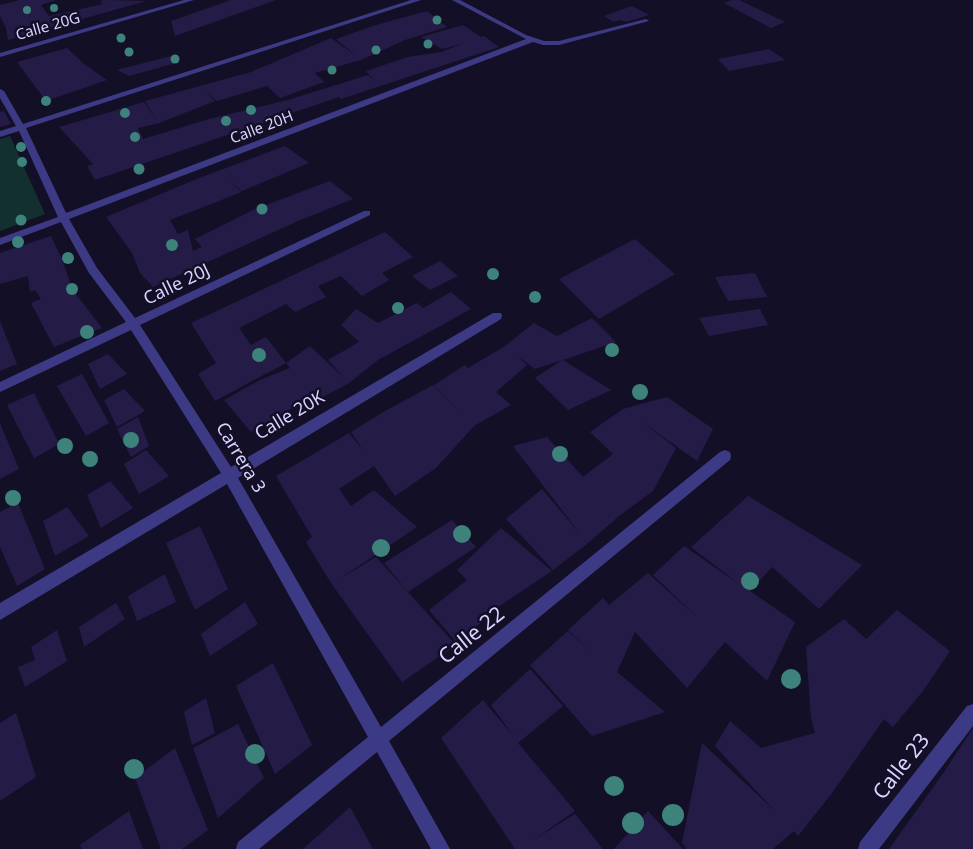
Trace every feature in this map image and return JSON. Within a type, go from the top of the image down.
[{"type":"street","name":"Calle 20G","points":[[0,55],[191,0]]},
{"type":"street","points":[[0,134],[418,0]]},
{"type":"street","points":[[455,0],[543,43],[560,43],[646,21]]},
{"type":"street","name":"Calle 20H","points":[[0,242],[533,39]]},
{"type":"street","name":"Carrera 3","points":[[0,91],[64,218],[93,270],[134,325],[229,475],[441,849]]},
{"type":"street","name":"Calle 20J","points":[[0,387],[368,213]]},
{"type":"street","name":"Calle 20K","points":[[0,612],[497,316]]},
{"type":"street","name":"Calle 22","points":[[245,849],[725,456]]},
{"type":"street","name":"Calle 23","points":[[867,849],[973,712]]},
{"type":"green space","points":[[10,136],[45,214],[0,231],[0,139]]},
{"type":"building","points":[[20,0],[56,0],[41,5],[49,16],[103,4],[100,1],[104,0],[146,1],[8,40],[6,28],[0,16],[0,5]]},
{"type":"building","points":[[231,0],[276,0],[175,36],[171,21]]},
{"type":"building","points":[[739,0],[785,22],[771,28],[724,3]]},
{"type":"building","points":[[632,6],[649,15],[626,22],[620,20],[614,22],[604,16]]},
{"type":"building","points":[[427,11],[447,27],[405,40],[361,60],[315,73],[324,82],[280,98],[267,86],[217,101],[205,91],[215,101],[159,123],[138,128],[143,139],[209,119],[288,100],[368,75],[376,82],[366,71],[408,57],[441,52],[464,43],[442,49],[421,37],[463,25],[481,37],[484,36],[499,47],[341,99],[339,97],[95,180],[87,166],[93,164],[59,127],[144,102],[157,121],[145,101],[251,72],[331,38],[356,56],[336,39],[379,24]]},
{"type":"building","points":[[67,48],[84,64],[107,80],[46,101],[17,62]]},
{"type":"building","points":[[769,49],[785,60],[729,71],[718,59]]},
{"type":"building","points":[[171,56],[180,62],[129,76],[117,70]]},
{"type":"building","points":[[4,111],[11,124],[0,127],[0,112]]},
{"type":"building","points":[[285,146],[309,163],[242,191],[225,178],[242,192],[170,220],[178,234],[188,230],[193,251],[202,247],[195,239],[253,210],[330,181],[353,199],[298,221],[153,287],[140,273],[132,253],[106,217],[194,180]]},
{"type":"building","points":[[385,232],[413,257],[382,273],[389,280],[362,296],[341,276],[318,286],[326,297],[295,312],[286,304],[239,328],[251,345],[266,337],[286,363],[215,401],[198,374],[216,363],[191,323]]},
{"type":"building","points":[[51,236],[62,259],[72,289],[102,328],[54,347],[31,303],[41,299],[35,290],[30,292],[28,276],[0,284],[0,253]]},
{"type":"building","points":[[635,239],[675,274],[599,319],[559,279]]},
{"type":"building","points":[[440,261],[458,276],[430,290],[412,276]]},
{"type":"building","points":[[755,273],[767,297],[728,301],[715,277]]},
{"type":"building","points":[[451,292],[471,309],[378,360],[349,383],[321,398],[291,409],[251,432],[224,400],[260,380],[290,368],[286,363],[310,346],[344,378],[328,360],[359,342],[341,325],[356,309],[378,323],[417,303],[423,308]]},
{"type":"building","points":[[760,309],[768,325],[709,336],[699,318]]},
{"type":"building","points":[[592,318],[616,342],[563,360],[611,390],[568,410],[535,378],[562,360],[535,369],[518,356],[527,365],[496,392],[511,405],[474,426],[436,468],[395,496],[374,466],[339,489],[351,506],[374,490],[417,527],[338,580],[376,557],[456,645],[402,682],[331,583],[306,542],[312,537],[276,476],[349,433],[364,452],[351,432],[433,385],[460,412],[434,385],[465,365],[468,368],[505,346],[534,323],[557,336]]},
{"type":"building","points":[[0,321],[17,364],[0,371]]},
{"type":"building","points":[[108,354],[127,374],[100,389],[88,364]]},
{"type":"building","points":[[82,374],[109,423],[86,436],[57,386]]},
{"type":"building","points":[[124,389],[145,411],[117,427],[104,400]]},
{"type":"building","points":[[34,393],[59,444],[34,458],[7,405]]},
{"type":"building","points":[[667,397],[713,429],[697,461],[641,421],[676,448],[653,491],[553,570],[506,519],[542,489],[581,535],[513,446],[547,437],[583,477],[613,454],[590,432],[623,409]]},
{"type":"building","points":[[138,417],[149,446],[131,457],[117,429]]},
{"type":"building","points":[[0,423],[19,469],[0,479]]},
{"type":"building","points":[[146,450],[169,476],[139,494],[124,464]]},
{"type":"building","points":[[110,481],[133,508],[101,528],[87,495]]},
{"type":"building","points":[[748,496],[862,565],[819,609],[772,567],[750,591],[795,622],[767,681],[725,642],[687,688],[635,632],[617,672],[665,712],[592,736],[530,665],[568,631],[591,651],[568,630],[603,598],[609,605],[648,573],[698,618],[653,575],[684,546],[739,584],[691,547]]},
{"type":"building","points":[[18,503],[45,569],[17,586],[0,547],[0,512]]},
{"type":"building","points":[[67,507],[89,536],[55,556],[43,521]]},
{"type":"building","points":[[452,520],[476,547],[408,592],[384,563]]},
{"type":"building","points":[[200,526],[228,589],[195,610],[166,543]]},
{"type":"building","points":[[501,528],[552,571],[495,609],[496,611],[456,642],[429,610],[467,580],[457,570]]},
{"type":"building","points":[[165,574],[176,602],[137,621],[128,596]]},
{"type":"building","points":[[245,602],[258,624],[210,656],[201,634]]},
{"type":"building","points":[[116,603],[125,619],[84,647],[79,627]]},
{"type":"building","points":[[897,610],[950,651],[923,691],[893,727],[884,719],[832,793],[798,836],[794,831],[773,849],[687,849],[682,843],[702,743],[774,810],[715,746],[730,721],[761,748],[815,733],[811,718],[806,647],[844,619],[866,639]]},
{"type":"building","points":[[57,630],[67,661],[25,687],[18,667],[35,660],[31,647]]},
{"type":"building","points":[[273,663],[312,745],[275,774],[236,686]]},
{"type":"building","points":[[530,669],[563,706],[518,743],[575,811],[533,840],[575,814],[603,849],[515,849],[441,738],[483,700],[514,737],[491,705]]},
{"type":"building","points":[[206,698],[215,733],[192,745],[184,712]]},
{"type":"building","points":[[16,713],[36,777],[0,801],[0,723]]},
{"type":"building","points":[[238,724],[264,778],[218,818],[193,748]]},
{"type":"building","points":[[973,728],[973,849],[889,849],[942,775]]},
{"type":"building","points":[[175,748],[208,830],[182,849],[161,849],[135,778]]},
{"type":"building","points":[[350,807],[373,849],[303,849]]},
{"type":"building","points":[[129,811],[143,849],[82,849],[80,845]]},
{"type":"building","points":[[648,811],[683,849],[614,849]]}]
